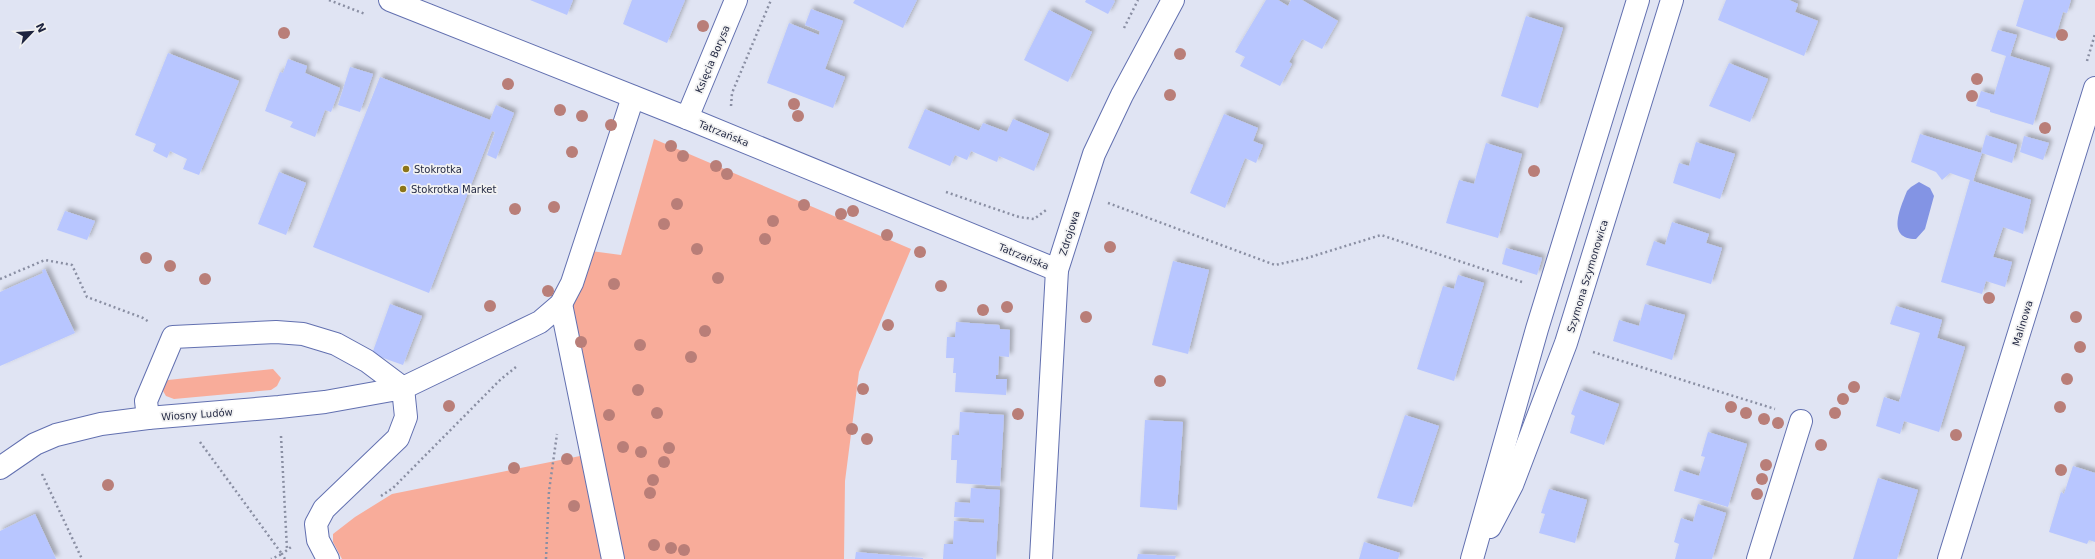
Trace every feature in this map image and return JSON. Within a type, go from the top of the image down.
[{"type":"street","name":"Tatrzańska","points":[[390,0],[633,98],[687,118],[1057,270]]},
{"type":"street","name":"Księcia Borysa","points":[[687,118],[736,0]]},
{"type":"street","name":"Zdrojowa","points":[[1041,559],[1057,270],[1094,154],[1122,95],[1173,0]]},
{"type":"street","name":"Szymona Szymonowica","points":[[1474,549],[1638,0]]},
{"type":"street","name":"Szymona Szymonowica","points":[[1474,549],[1492,526],[1512,485],[1566,343],[1672,0]]},
{"type":"street","name":"Malinowa","points":[[1949,559],[2095,88]]},
{"type":"street","points":[[613,559],[561,304],[572,283],[633,98]]},
{"type":"street","name":"Wiosny Ludów","points":[[8,462],[35,444],[56,435],[101,424],[148,418],[279,408],[403,388],[540,322],[561,304]]},
{"type":"street","points":[[148,418],[146,401],[173,338],[276,332],[303,334],[336,344],[367,361],[403,388],[406,417],[398,438],[324,509],[316,524],[318,540],[328,559]]},
{"type":"street","points":[[1758,559],[1801,421]]},
{"type":"path","points":[[329,0],[366,14]]},
{"type":"path","points":[[731,109],[732,93],[771,0]]},
{"type":"path","points":[[1122,31],[1138,0]]},
{"type":"path","points":[[939,189],[1019,217],[1034,219],[1049,209]]},
{"type":"path","points":[[1107,203],[1275,265],[1307,258],[1381,235],[1550,291]]},
{"type":"path","points":[[0,279],[45,260],[72,265],[87,297],[143,318],[173,338]]},
{"type":"path","points":[[1566,343],[1785,412],[1801,421]]},
{"type":"path","points":[[279,408],[287,549]]},
{"type":"path","points":[[186,416],[191,431],[282,554],[271,559]]},
{"type":"path","points":[[546,559],[549,491],[557,432]]},
{"type":"path","points":[[8,462],[39,467],[82,559]]},
{"type":"shaded area","points":[[654,139],[911,249],[859,372],[845,481],[844,559],[342,559],[333,542],[333,534],[355,517],[392,494],[600,452],[569,303],[591,251],[621,255]]},
{"type":"shaded area","points":[[273,369],[281,378],[277,386],[271,390],[174,399],[166,396],[163,391],[165,383],[168,380]]},
{"type":"water","points":[[1919,182],[1930,188],[1934,196],[1925,229],[1916,239],[1907,238],[1901,234],[1898,229],[1899,214],[1907,191]]},
{"type":"building","points":[[530,0],[573,0],[567,15]]},
{"type":"building","points":[[632,0],[685,0],[667,43],[623,24]]},
{"type":"building","points":[[855,0],[917,0],[903,28],[853,3]]},
{"type":"building","points":[[1086,0],[1115,1],[1108,14],[1085,2]]},
{"type":"building","points":[[1266,0],[1278,0],[1288,6],[1291,0],[1302,0],[1338,21],[1322,49],[1302,39],[1289,62],[1292,64],[1280,86],[1240,66],[1245,57],[1235,52]]},
{"type":"building","points":[[1726,0],[1789,0],[1798,4],[1795,12],[1818,21],[1804,56],[1718,20]]},
{"type":"building","points":[[2024,0],[2071,0],[2067,13],[2063,12],[2055,39],[2016,26]]},
{"type":"building","points":[[811,9],[843,21],[825,69],[845,77],[833,108],[767,83],[789,23],[819,35],[820,31],[805,25]]},
{"type":"building","points":[[1049,10],[1092,32],[1068,82],[1024,60]]},
{"type":"building","points":[[1526,16],[1563,28],[1538,108],[1501,96]]},
{"type":"building","points":[[1998,30],[2017,35],[2010,56],[2050,68],[2033,125],[1990,112],[1990,110],[1976,106],[1981,91],[1994,95],[2006,56],[1991,51]]},
{"type":"building","points":[[168,53],[239,81],[199,175],[183,169],[187,159],[170,151],[167,158],[153,151],[156,144],[135,135]]},
{"type":"building","points":[[288,59],[307,66],[305,73],[340,88],[331,112],[325,110],[315,137],[290,127],[293,122],[265,111],[280,72],[283,73]]},
{"type":"building","points":[[1729,63],[1768,79],[1750,122],[1709,106]]},
{"type":"building","points":[[350,67],[373,74],[360,112],[338,105]]},
{"type":"building","name":"Stokrotka Market","points":[[380,77],[490,120],[496,105],[514,113],[496,159],[487,155],[495,132],[492,131],[429,293],[313,247]]},
{"type":"building","points":[[925,109],[979,131],[983,123],[1007,132],[1013,119],[1049,134],[1034,171],[999,156],[997,162],[971,151],[967,160],[955,155],[950,166],[908,148]]},
{"type":"building","points":[[1224,114],[1258,128],[1253,141],[1263,145],[1256,163],[1245,158],[1225,208],[1190,193]]},
{"type":"building","points":[[1920,134],[1981,153],[1986,135],[2017,145],[2012,163],[1982,153],[1973,181],[2031,200],[2023,234],[2003,227],[1993,257],[2012,262],[2005,287],[1986,281],[1982,294],[1941,282],[1970,180],[1950,173],[1942,180],[1936,172],[1911,162]]},
{"type":"building","points":[[2024,136],[2049,143],[2043,160],[2020,152]]},
{"type":"building","points":[[1696,142],[1735,154],[1720,199],[1673,183],[1679,163],[1689,166]]},
{"type":"building","points":[[1486,143],[1522,154],[1498,238],[1446,223],[1459,180],[1474,184]]},
{"type":"building","points":[[279,172],[306,183],[286,235],[258,224]]},
{"type":"building","points":[[65,211],[95,221],[87,240],[57,230]]},
{"type":"building","points":[[1672,222],[1709,234],[1706,243],[1722,248],[1711,284],[1646,265],[1654,241],[1665,245]]},
{"type":"building","points":[[1506,248],[1542,258],[1537,275],[1502,264]]},
{"type":"building","points":[[1173,261],[1209,270],[1188,354],[1152,345]]},
{"type":"building","points":[[45,269],[75,333],[0,366],[0,292],[43,273],[42,270]]},
{"type":"building","points":[[1458,275],[1484,283],[1454,381],[1417,369],[1443,286],[1454,289]]},
{"type":"building","points":[[390,304],[422,316],[403,365],[372,354]]},
{"type":"building","points":[[1645,304],[1685,315],[1672,360],[1613,341],[1619,320],[1639,326]]},
{"type":"building","points":[[1896,306],[1942,320],[1937,338],[1965,347],[1939,432],[1904,421],[1900,434],[1876,426],[1884,397],[1899,402],[1920,333],[1890,324]]},
{"type":"building","points":[[956,322],[999,325],[1000,329],[1010,330],[1009,357],[999,356],[998,375],[996,375],[996,379],[1007,379],[1006,395],[955,392],[956,373],[953,373],[954,358],[946,358],[947,337],[955,337]]},
{"type":"building","points":[[1580,390],[1619,404],[1604,445],[1570,433],[1575,416],[1571,414]]},
{"type":"building","points":[[960,412],[1004,415],[1000,486],[956,483],[957,460],[951,460],[952,435],[959,435]]},
{"type":"building","points":[[1405,415],[1439,426],[1412,507],[1377,498]]},
{"type":"building","points":[[1145,420],[1183,422],[1177,510],[1140,507]]},
{"type":"building","points":[[1708,432],[1747,444],[1728,507],[1674,491],[1680,470],[1699,476],[1705,457],[1701,456]]},
{"type":"building","points":[[2073,466],[2095,473],[2095,542],[2089,540],[2087,544],[2049,532],[2061,492],[2064,494]]},
{"type":"building","points":[[1878,478],[1918,490],[1897,559],[1853,559]]},
{"type":"building","points":[[971,488],[1000,490],[996,559],[943,559],[944,544],[953,544],[954,521],[984,523],[984,519],[954,517],[955,502],[970,503]]},
{"type":"building","points":[[1549,489],[1587,500],[1575,543],[1539,533],[1545,514],[1541,513]]},
{"type":"building","points":[[1698,504],[1726,513],[1712,559],[1675,559],[1679,544],[1674,542],[1681,518],[1693,522]]},
{"type":"building","points":[[35,514],[56,559],[0,559],[0,531]]},
{"type":"building","points":[[1364,542],[1400,553],[1398,559],[1359,559]]},
{"type":"building","points":[[856,552],[923,558],[923,559],[855,559]]},
{"type":"building","points":[[1138,554],[1176,556],[1175,559],[1137,559]]},
{"type":"place","name":"Stokrotka","points":[[406,169]]},
{"type":"place","name":"Stokrotka Market","points":[[403,189]]}]
